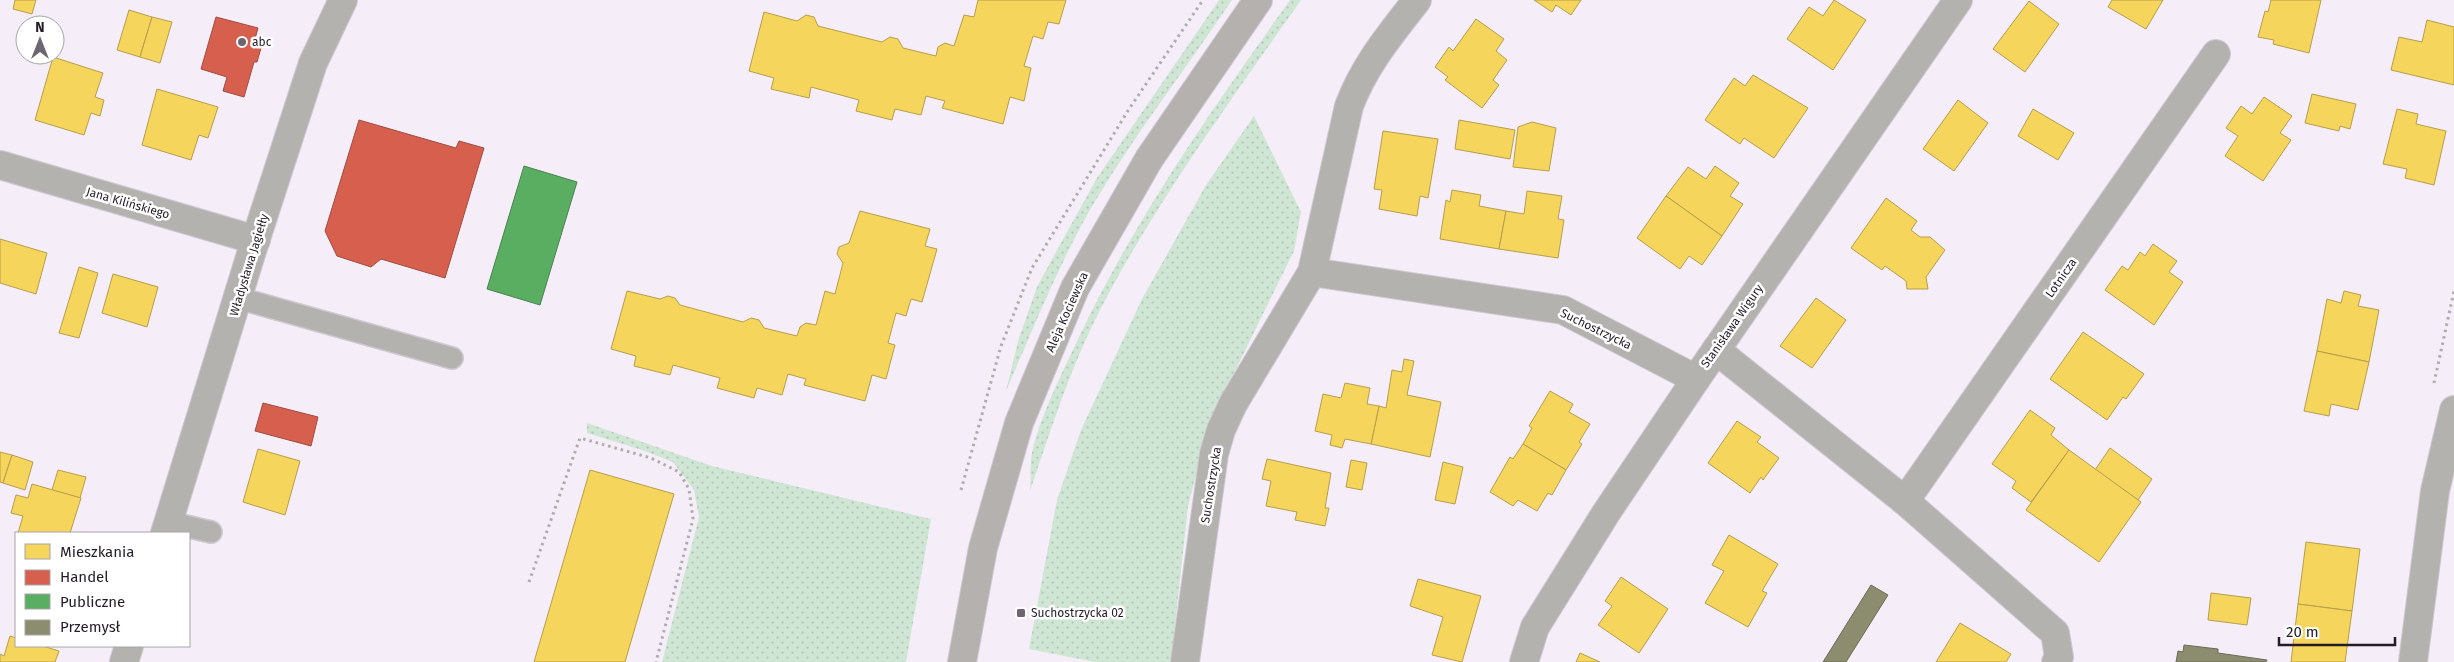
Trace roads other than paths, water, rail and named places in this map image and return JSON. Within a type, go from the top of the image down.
[{"type":"street","name":"Władysława Jagiełły","points":[[167,528],[313,63],[343,0]]},
{"type":"street","name":"Aleja Kociewska","points":[[962,662],[983,548],[1019,422],[1075,288],[1149,159],[1258,0]]},
{"type":"street","name":"Suchostrzycka","points":[[1185,662],[1214,454],[1221,430],[1233,404],[1312,272],[1349,106],[1357,86],[1366,67],[1417,0]]},
{"type":"street","name":"Stanisława Wigury","points":[[1524,662],[1535,627],[1606,513],[1696,379],[1958,0]]},
{"type":"street","name":"Lotnicza","points":[[1905,501],[2216,54]]},
{"type":"street","name":"Jana Kilińskiego","points":[[0,165],[256,240]]},
{"type":"street","name":"Suchostrzycka","points":[[1312,272],[1563,310],[1696,379]]},
{"type":"street","points":[[1716,350],[1905,501],[2056,633],[2059,657],[2056,662]]},
{"type":"street","points":[[2413,662],[2435,492],[2454,410]]},
{"type":"street","points":[[124,662],[129,647]]},
{"type":"lane","points":[[238,298],[452,358]]},
{"type":"lane","points":[[167,528],[210,532]]},
{"type":"place","name":"abc","points":[[242,42]]},
{"type":"place","name":"Suchostrzycka 02","points":[[1021,613]]}]
